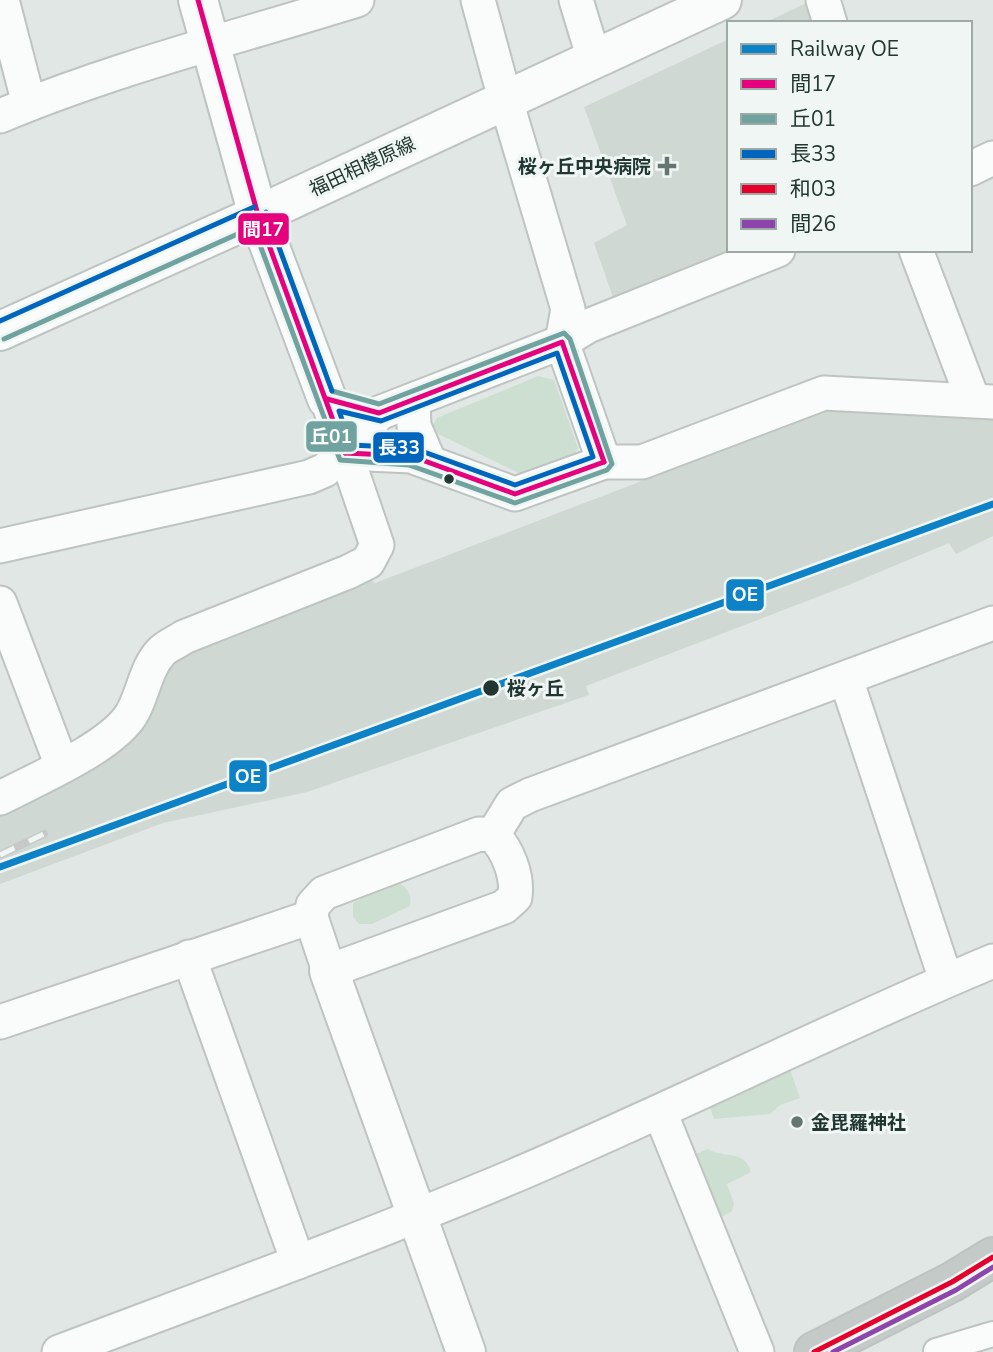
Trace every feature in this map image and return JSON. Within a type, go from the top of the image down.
[{"type":"highway","points":[[814,1352],[941,1288],[993,1257]]},
{"type":"street","points":[[2,0],[15,110],[357,0]]},
{"type":"street","points":[[0,798],[62,766],[110,736],[131,715],[145,680],[161,652],[184,638],[348,572],[368,562],[377,545],[327,399],[258,215],[198,0]]},
{"type":"street","points":[[478,0],[568,309],[562,342],[604,461]]},
{"type":"street","points":[[576,0],[594,59]]},
{"type":"street","name":"福田相模原線","points":[[0,331],[722,0]]},
{"type":"street","points":[[823,0],[829,21]]},
{"type":"street","points":[[972,168],[993,158]]},
{"type":"street","points":[[347,462],[380,413],[562,342],[588,326],[773,252]]},
{"type":"street","points":[[0,547],[309,477],[347,462],[420,459],[515,494],[604,461],[642,461],[824,393],[983,401],[917,252]]},
{"type":"street","points":[[327,399],[380,413]]},
{"type":"street","points":[[413,400],[420,459]]},
{"type":"street","points":[[0,603],[62,766]]},
{"type":"street","points":[[493,835],[512,804],[530,795],[993,623]]},
{"type":"street","points":[[846,678],[946,981]]},
{"type":"street","points":[[330,971],[505,906],[515,897],[517,885],[503,845],[493,835],[479,834],[324,893],[313,905],[311,916],[330,971],[415,1216],[466,1352]]},
{"type":"street","points":[[0,1022],[311,916]]},
{"type":"street","points":[[189,957],[298,1262]]},
{"type":"street","points":[[60,1352],[415,1216],[660,1112],[993,961]]},
{"type":"street","points":[[660,1112],[757,1352]]},
{"type":"street","points":[[936,1351],[993,1334]]},
{"type":"shaded area","points":[[811,1],[816,21],[768,21]]},
{"type":"shaded area","name":"桜ヶ丘中央病院","points":[[727,40],[727,252],[744,252],[614,300],[594,243],[627,225],[584,107]]},
{"type":"shaded area","points":[[833,408],[993,419],[993,536],[956,554],[949,543],[846,586],[586,686],[589,695],[307,792],[163,823],[0,884],[0,805],[42,788],[129,745],[162,669],[183,652],[365,575],[375,583]]},
{"type":"green space","points":[[538,376],[554,380],[578,448],[575,455],[523,475],[438,434],[433,425],[437,418]]},
{"type":"green space","points":[[394,883],[408,890],[410,906],[372,924],[359,924],[353,917],[353,903]]},
{"type":"green space","points":[[788,1064],[800,1098],[780,1105],[770,1114],[714,1119],[708,1102]]},
{"type":"green space","points":[[708,1149],[739,1157],[751,1172],[727,1184],[734,1204],[732,1211],[718,1219],[688,1157]]},
{"type":"railway","points":[[0,855],[44,834]]},
{"type":"rail line","name":"OE","points":[[0,867],[993,504]]},
{"type":"transit line","name":"間17","points":[[198,0],[258,215],[345,453]]},
{"type":"transit line","name":"長33","points":[[0,321],[254,207]]},
{"type":"transit line","name":"長33","points":[[266,212],[332,391]]},
{"type":"transit line","name":"丘01","points":[[250,218],[340,460],[409,465],[515,503],[607,470],[612,464],[570,339],[564,333],[379,404],[332,391]]},
{"type":"transit line","name":"丘01","points":[[4,339],[262,223]]},
{"type":"transit line","name":"間17","points":[[327,399],[379,413],[562,342],[604,462]]},
{"type":"transit line","name":"長33","points":[[557,353],[593,457],[515,485],[413,448],[351,445],[339,411],[381,421],[557,353]]},
{"type":"transit line","name":"間17","points":[[345,453],[411,456],[515,494],[604,462]]},
{"type":"transit line","name":"和03","points":[[814,1352],[952,1282],[993,1257]]},
{"type":"transit line","name":"間26","points":[[833,1352],[956,1290],[993,1267]]},
{"type":"place","name":"桜ヶ丘中央病院","points":[[667,166]]},
{"type":"place","name":"桜ヶ丘","points":[[491,688]]},
{"type":"place","name":"金毘羅神社","points":[[797,1122]]}]
